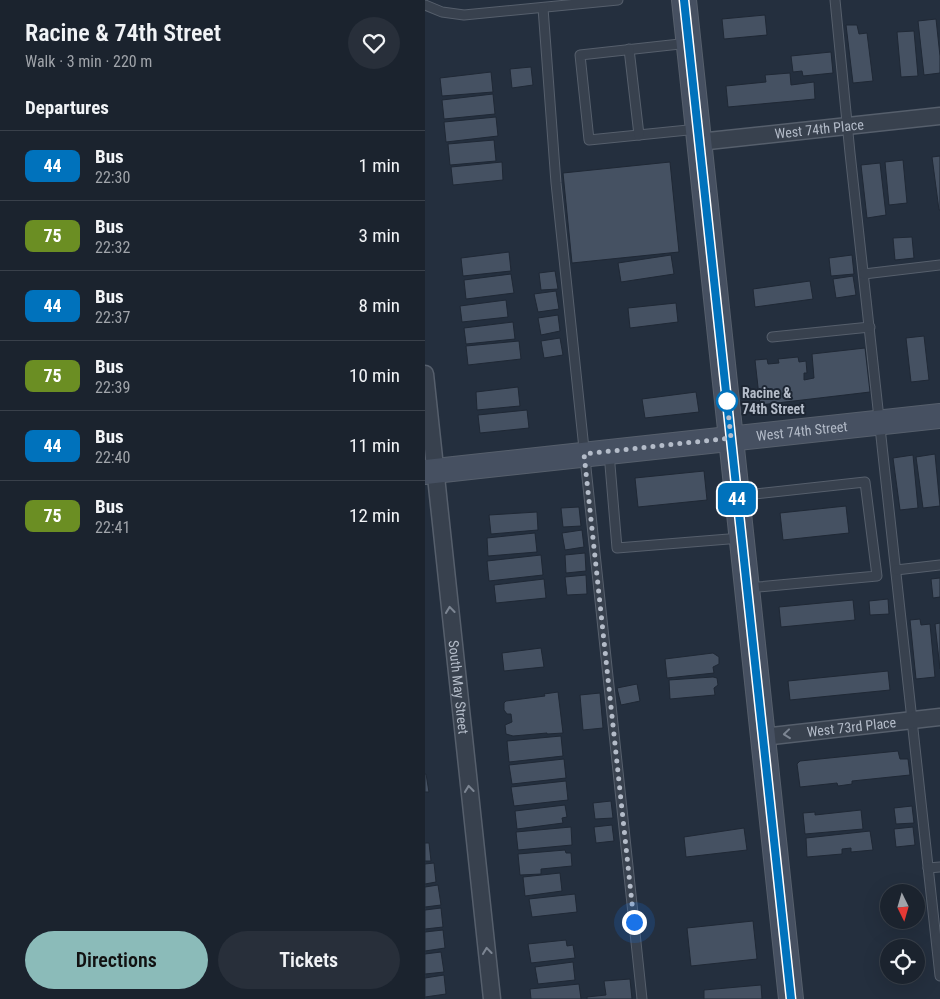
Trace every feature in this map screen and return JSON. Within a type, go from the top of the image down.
[{"type":"street","points":[[684,0],[791,999]]},
{"type":"street","name":"West 74th Place","points":[[699,136],[847,126],[940,116]]},
{"type":"street","name":"South May Street","points":[[425,374],[430,471],[492,999]]},
{"type":"street","name":"West 74th Street","points":[[430,471],[940,416]]},
{"type":"street","name":"West 73rd Place","points":[[763,736],[940,717]]},
{"type":"lane","points":[[425,5],[442,12],[464,15],[618,0]]},
{"type":"lane","points":[[835,0],[847,126],[881,422],[940,976]]},
{"type":"lane","points":[[543,8],[556,183],[642,999]]},
{"type":"lane","points":[[689,43],[580,55],[589,140],[639,135],[699,136]]},
{"type":"lane","points":[[629,49],[639,135]]},
{"type":"lane","points":[[864,274],[940,265]]},
{"type":"lane","points":[[772,337],[870,328]]},
{"type":"lane","points":[[609,452],[617,548],[741,538]]},
{"type":"lane","points":[[737,496],[865,482],[877,576],[747,588]]},
{"type":"lane","points":[[896,570],[940,565]]},
{"type":"lane","points":[[928,868],[940,867]]},
{"type":"building","points":[[765,15],[767,35],[724,39],[722,19]]},
{"type":"building","points":[[936,19],[940,73],[924,75],[918,21]]},
{"type":"building","points":[[846,25],[857,25],[859,34],[867,33],[873,81],[853,83]]},
{"type":"building","points":[[914,31],[918,76],[901,77],[897,32]]},
{"type":"building","points":[[831,52],[833,73],[803,76],[802,71],[793,72],[791,56]]},
{"type":"building","points":[[531,67],[533,85],[512,88],[510,69]]},
{"type":"building","points":[[491,72],[493,92],[442,96],[440,78]]},
{"type":"building","points":[[790,73],[791,85],[814,82],[815,99],[728,107],[726,86],[766,82],[765,75]]},
{"type":"building","points":[[493,94],[495,114],[444,119],[442,100]]},
{"type":"building","points":[[496,117],[498,136],[446,142],[444,122]]},
{"type":"building","points":[[494,140],[496,161],[450,165],[448,144]]},
{"type":"building","points":[[940,156],[940,210],[939,210],[932,157]]},
{"type":"building","points":[[903,160],[907,203],[889,205],[885,162]]},
{"type":"building","points":[[502,162],[503,180],[453,185],[451,167]]},
{"type":"building","points":[[670,162],[679,252],[572,263],[563,173]]},
{"type":"building","points":[[880,163],[886,215],[867,218],[861,165]]},
{"type":"building","points":[[912,237],[914,258],[895,260],[893,238]]},
{"type":"building","points":[[509,252],[511,271],[463,276],[461,258]]},
{"type":"building","points":[[671,255],[674,274],[621,282],[618,263]]},
{"type":"building","points":[[852,255],[854,274],[831,276],[829,258]]},
{"type":"building","points":[[555,271],[558,289],[541,290],[539,273]]},
{"type":"building","points":[[511,274],[514,293],[466,299],[464,280]]},
{"type":"building","points":[[853,276],[856,295],[836,298],[833,279]]},
{"type":"building","points":[[810,281],[813,299],[755,307],[753,289]]},
{"type":"building","points":[[556,291],[559,309],[538,312],[534,294]]},
{"type":"building","points":[[506,300],[508,317],[462,322],[460,306]]},
{"type":"building","points":[[676,303],[678,322],[630,328],[628,308]]},
{"type":"building","points":[[558,315],[560,331],[541,335],[538,318]]},
{"type":"building","points":[[513,322],[515,339],[466,344],[464,328]]},
{"type":"building","points":[[924,336],[929,380],[911,382],[906,338]]},
{"type":"building","points":[[560,338],[563,355],[544,358],[541,341]]},
{"type":"building","points":[[519,341],[521,359],[468,365],[466,346]]},
{"type":"building","points":[[865,348],[870,392],[760,405],[755,360],[767,359],[768,364],[779,363],[778,359],[798,357],[799,362],[806,361],[807,373],[804,373],[804,380],[814,378],[812,354]]},
{"type":"building","points":[[518,387],[520,406],[477,410],[476,392]]},
{"type":"building","points":[[696,392],[699,412],[645,418],[642,399]]},
{"type":"building","points":[[527,410],[529,428],[480,433],[478,415]]},
{"type":"building","points":[[935,454],[940,506],[923,508],[916,457]]},
{"type":"building","points":[[913,455],[918,508],[900,510],[893,458]]},
{"type":"building","points":[[704,471],[707,500],[638,507],[635,478]]},
{"type":"building","points":[[846,506],[849,533],[783,540],[780,513]]},
{"type":"building","points":[[579,507],[581,526],[563,527],[561,508]]},
{"type":"building","points":[[537,512],[538,530],[491,534],[489,515]]},
{"type":"building","points":[[582,530],[584,547],[565,550],[562,533]]},
{"type":"building","points":[[535,533],[537,552],[488,556],[487,538]]},
{"type":"building","points":[[585,553],[586,571],[566,573],[565,555]]},
{"type":"building","points":[[541,555],[543,575],[489,581],[487,561]]},
{"type":"building","points":[[586,575],[587,594],[567,595],[565,577]]},
{"type":"building","points":[[940,578],[940,597],[933,598],[931,579]]},
{"type":"building","points":[[544,579],[546,598],[496,603],[494,585]]},
{"type":"building","points":[[888,599],[889,614],[870,615],[869,601]]},
{"type":"building","points":[[853,600],[855,620],[781,627],[779,607]]},
{"type":"building","points":[[920,619],[921,625],[930,624],[935,677],[916,679],[910,620]]},
{"type":"building","points":[[940,623],[940,669],[935,624]]},
{"type":"building","points":[[541,648],[544,667],[504,671],[502,653]]},
{"type":"building","points":[[713,653],[719,657],[719,664],[713,667],[714,673],[667,678],[665,659]]},
{"type":"building","points":[[888,671],[890,690],[790,700],[788,681]]},
{"type":"building","points":[[717,678],[718,685],[714,688],[715,695],[670,699],[669,680]]},
{"type":"building","points":[[637,684],[640,701],[621,705],[617,688]]},
{"type":"building","points":[[558,692],[563,733],[513,736],[506,734],[505,725],[512,722],[511,714],[507,714],[504,710],[504,703],[506,701],[545,696],[544,694]]},
{"type":"building","points":[[600,693],[603,728],[583,730],[580,695]]},
{"type":"building","points":[[561,736],[563,756],[509,762],[507,741]]},
{"type":"building","points":[[898,751],[900,759],[908,759],[910,775],[852,781],[852,784],[838,786],[837,783],[800,787],[797,764],[800,761]]},
{"type":"building","points":[[564,759],[566,778],[512,784],[509,765]]},
{"type":"building","points":[[426,774],[429,792],[425,792]]},
{"type":"building","points":[[566,781],[568,800],[514,806],[511,787]]},
{"type":"building","points":[[611,801],[613,818],[595,819],[593,803]]},
{"type":"building","points":[[565,805],[567,817],[562,818],[563,823],[517,829],[515,811]]},
{"type":"building","points":[[912,806],[914,823],[896,824],[894,808]]},
{"type":"building","points":[[861,810],[863,829],[805,834],[803,813],[815,812],[815,815]]},
{"type":"building","points":[[612,825],[614,841],[596,843],[594,827]]},
{"type":"building","points":[[571,827],[572,845],[518,850],[516,832]]},
{"type":"building","points":[[913,827],[915,845],[896,847],[894,829]]},
{"type":"building","points":[[744,828],[747,850],[686,857],[684,837]]},
{"type":"building","points":[[870,831],[873,850],[851,852],[851,848],[842,849],[842,854],[807,857],[806,838]]},
{"type":"building","points":[[425,843],[429,843],[431,861],[425,861]]},
{"type":"building","points":[[565,850],[566,853],[571,853],[572,866],[541,869],[541,874],[520,875],[518,854]]},
{"type":"building","points":[[434,863],[436,882],[425,884],[425,864]]},
{"type":"building","points":[[560,873],[562,891],[525,896],[523,877]]},
{"type":"building","points":[[438,885],[441,905],[425,907],[425,887]]},
{"type":"building","points":[[575,894],[577,912],[532,917],[529,899]]},
{"type":"building","points":[[441,908],[443,927],[425,929],[425,910]]},
{"type":"building","points":[[753,921],[757,959],[691,966],[687,928]]},
{"type":"building","points":[[443,930],[445,948],[425,951],[425,932]]},
{"type":"building","points":[[566,940],[567,946],[573,945],[575,958],[531,963],[528,944]]},
{"type":"building","points":[[441,952],[444,972],[425,974],[425,954]]},
{"type":"building","points":[[573,962],[575,980],[538,984],[535,967]]},
{"type":"building","points":[[444,975],[446,994],[425,997],[425,978]]},
{"type":"building","points":[[630,979],[632,999],[587,999],[587,997],[606,995],[604,981]]},
{"type":"building","points":[[579,984],[581,999],[531,999],[530,989]]},
{"type":"building","points":[[761,985],[762,999],[704,999],[704,990]]},
{"type":"bus line","name":"44","points":[[684,0],[791,999]]},
{"type":"place","name":"Racine & 74th Street","points":[[727,401]]},
{"type":"route","points":[[634,922],[584,454],[731,438],[727,401]]}]
